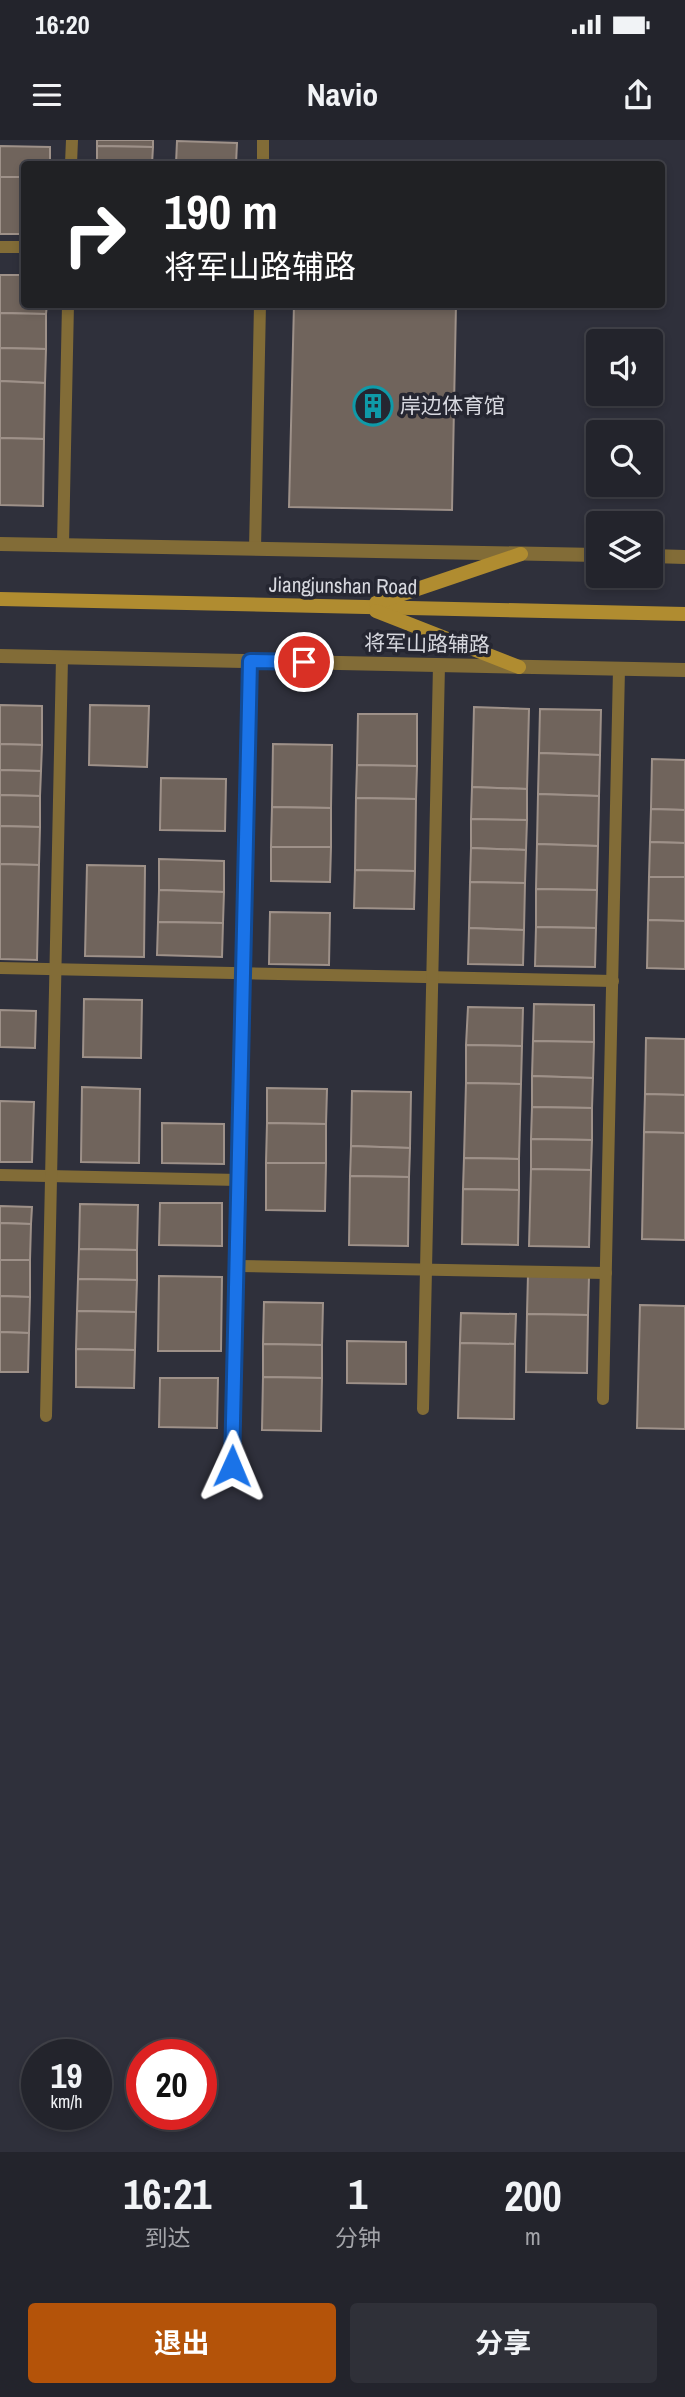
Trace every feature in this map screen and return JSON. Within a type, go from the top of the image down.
[{"type":"street","points":[[0,544],[586,555]]},
{"type":"street","points":[[365,607],[521,554]]},
{"type":"street","points":[[663,556],[685,557]]},
{"type":"street","name":"Jiangjunshan Road","points":[[0,599],[685,614]]},
{"type":"street","points":[[365,607],[519,667]]},
{"type":"street","name":"将军山路辅路","points":[[0,656],[685,670]]},
{"type":"lane","points":[[71,161],[72,140]]},
{"type":"lane","points":[[263,140],[263,161]]},
{"type":"lane","points":[[0,247],[21,247]]},
{"type":"lane","points":[[64,545],[68,308]]},
{"type":"lane","points":[[255,549],[260,308]]},
{"type":"lane","points":[[46,1416],[62,657]]},
{"type":"lane","points":[[232,1466],[250,661]]},
{"type":"lane","points":[[423,1409],[439,665]]},
{"type":"lane","points":[[603,1399],[619,669]]},
{"type":"lane","points":[[0,968],[612,981]]},
{"type":"lane","points":[[0,1175],[239,1180]]},
{"type":"lane","points":[[237,1266],[606,1273]]},
{"type":"building","points":[[97,140],[153,140],[153,147],[97,146]]},
{"type":"building","points":[[177,141],[237,143],[236,161],[176,161]]},
{"type":"building","points":[[0,146],[50,147],[50,161],[21,161],[21,177],[0,177]]},
{"type":"building","points":[[97,146],[153,147],[152,161],[97,161]]},
{"type":"building","points":[[0,177],[21,177],[21,234],[0,234]]},
{"type":"building","points":[[0,275],[21,275],[21,308],[47,308],[46,314],[0,313]]},
{"type":"building","name":"岸边体育馆","points":[[294,308],[456,308],[452,510],[289,507]]},
{"type":"building","points":[[0,313],[46,314],[46,349],[0,348]]},
{"type":"building","points":[[0,348],[46,349],[45,383],[0,381]]},
{"type":"building","points":[[0,381],[45,383],[44,439],[0,438]]},
{"type":"building","points":[[0,438],[44,439],[43,506],[0,505]]},
{"type":"building","points":[[0,705],[42,706],[42,745],[0,744]]},
{"type":"building","points":[[90,705],[149,706],[147,767],[89,765]]},
{"type":"building","points":[[474,707],[529,709],[527,789],[472,787]]},
{"type":"building","points":[[540,709],[601,710],[600,755],[539,753]]},
{"type":"building","points":[[358,714],[417,714],[417,766],[357,765]]},
{"type":"building","points":[[0,744],[42,745],[41,771],[0,770]]},
{"type":"building","points":[[273,744],[332,745],[331,808],[272,807]]},
{"type":"building","points":[[539,753],[600,755],[599,796],[538,794]]},
{"type":"building","points":[[652,759],[685,760],[685,810],[651,809]]},
{"type":"building","points":[[357,765],[417,766],[416,799],[356,798]]},
{"type":"building","points":[[0,770],[41,771],[40,796],[0,795]]},
{"type":"building","points":[[161,778],[226,779],[225,831],[160,830]]},
{"type":"building","points":[[472,787],[527,789],[527,820],[471,819]]},
{"type":"building","points":[[538,794],[599,796],[598,846],[537,844]]},
{"type":"building","points":[[0,795],[40,796],[40,827],[0,826]]},
{"type":"building","points":[[356,798],[416,799],[415,871],[355,870]]},
{"type":"building","points":[[272,807],[331,808],[331,847],[271,847]]},
{"type":"building","points":[[651,809],[685,810],[685,843],[650,842]]},
{"type":"building","points":[[471,819],[527,820],[526,850],[471,848]]},
{"type":"building","points":[[0,826],[40,827],[39,865],[0,864]]},
{"type":"building","points":[[650,842],[685,843],[685,877],[649,877]]},
{"type":"building","points":[[537,844],[598,846],[597,890],[536,889]]},
{"type":"building","points":[[271,847],[331,847],[330,882],[271,881]]},
{"type":"building","points":[[471,848],[526,850],[525,883],[470,882]]},
{"type":"building","points":[[159,859],[224,861],[224,892],[159,890]]},
{"type":"building","points":[[0,864],[39,865],[37,960],[0,959]]},
{"type":"building","points":[[87,865],[145,866],[144,957],[85,956]]},
{"type":"building","points":[[355,870],[415,871],[414,909],[354,908]]},
{"type":"building","points":[[649,877],[685,877],[685,921],[648,920]]},
{"type":"building","points":[[470,882],[525,883],[524,930],[469,928]]},
{"type":"building","points":[[536,889],[597,890],[596,928],[536,927]]},
{"type":"building","points":[[159,890],[224,892],[223,923],[158,922]]},
{"type":"building","points":[[270,912],[330,913],[329,965],[269,964]]},
{"type":"building","points":[[648,920],[685,921],[685,969],[647,968]]},
{"type":"building","points":[[158,922],[223,923],[222,957],[157,955]]},
{"type":"building","points":[[536,927],[596,928],[595,967],[535,966]]},
{"type":"building","points":[[469,928],[524,930],[523,965],[468,964]]},
{"type":"building","points":[[84,999],[142,1000],[141,1058],[83,1057]]},
{"type":"building","points":[[534,1004],[594,1005],[594,1042],[533,1041]]},
{"type":"building","points":[[468,1007],[523,1008],[522,1046],[466,1045]]},
{"type":"building","points":[[0,1010],[36,1011],[35,1048],[0,1047]]},
{"type":"building","points":[[646,1038],[685,1039],[685,1095],[645,1094]]},
{"type":"building","points":[[533,1041],[594,1042],[593,1078],[532,1076]]},
{"type":"building","points":[[466,1045],[522,1046],[521,1084],[466,1083]]},
{"type":"building","points":[[532,1076],[593,1078],[592,1108],[532,1107]]},
{"type":"building","points":[[466,1083],[521,1084],[519,1159],[464,1158]]},
{"type":"building","points":[[82,1087],[140,1089],[139,1163],[81,1162]]},
{"type":"building","points":[[267,1088],[327,1089],[326,1124],[267,1123]]},
{"type":"building","points":[[352,1091],[411,1092],[410,1148],[351,1146]]},
{"type":"building","points":[[645,1094],[685,1095],[685,1133],[644,1132]]},
{"type":"building","points":[[0,1101],[34,1102],[32,1162],[0,1162]]},
{"type":"building","points":[[532,1107],[592,1108],[592,1140],[531,1139]]},
{"type":"building","points":[[162,1123],[224,1124],[224,1164],[162,1163]]},
{"type":"building","points":[[267,1123],[326,1124],[326,1163],[266,1163]]},
{"type":"building","points":[[644,1132],[685,1133],[685,1240],[642,1239]]},
{"type":"building","points":[[531,1139],[592,1140],[591,1170],[531,1169]]},
{"type":"building","points":[[351,1146],[410,1148],[409,1177],[350,1176]]},
{"type":"building","points":[[464,1158],[519,1159],[519,1190],[463,1189]]},
{"type":"building","points":[[266,1163],[326,1163],[325,1211],[266,1210]]},
{"type":"building","points":[[531,1169],[591,1170],[589,1247],[529,1246]]},
{"type":"building","points":[[350,1176],[409,1177],[408,1246],[349,1245]]},
{"type":"building","points":[[463,1189],[519,1190],[518,1245],[462,1244]]},
{"type":"building","points":[[160,1203],[222,1203],[222,1246],[159,1245]]},
{"type":"building","points":[[80,1204],[138,1205],[137,1250],[79,1249]]},
{"type":"building","points":[[0,1206],[32,1207],[31,1224],[0,1223]]},
{"type":"building","points":[[0,1223],[31,1224],[30,1260],[0,1260]]},
{"type":"building","points":[[79,1249],[137,1250],[137,1280],[78,1279]]},
{"type":"building","points":[[0,1260],[30,1260],[30,1297],[0,1296]]},
{"type":"building","points":[[528,1274],[589,1276],[588,1315],[527,1314]]},
{"type":"building","points":[[159,1276],[222,1277],[221,1351],[158,1351]]},
{"type":"building","points":[[78,1279],[137,1280],[136,1312],[77,1311]]},
{"type":"building","points":[[0,1296],[30,1297],[29,1333],[0,1332]]},
{"type":"building","points":[[264,1302],[323,1303],[322,1345],[263,1344]]},
{"type":"building","points":[[640,1305],[685,1306],[685,1429],[637,1428]]},
{"type":"building","points":[[77,1311],[136,1312],[135,1350],[76,1349]]},
{"type":"building","points":[[461,1313],[516,1314],[515,1344],[460,1343]]},
{"type":"building","points":[[527,1314],[588,1315],[587,1373],[526,1372]]},
{"type":"building","points":[[0,1332],[29,1333],[28,1372],[0,1372]]},
{"type":"building","points":[[347,1341],[406,1342],[406,1384],[347,1383]]},
{"type":"building","points":[[460,1343],[515,1344],[514,1419],[458,1418]]},
{"type":"building","points":[[263,1344],[322,1345],[322,1378],[263,1377]]},
{"type":"building","points":[[76,1349],[135,1350],[134,1388],[76,1387]]},
{"type":"building","points":[[263,1377],[322,1378],[321,1431],[262,1430]]},
{"type":"building","points":[[160,1378],[218,1378],[217,1428],[159,1427]]},
{"type":"place","name":"岸边体育馆","points":[[373,406]]},
{"type":"route","points":[[232,1466],[250,661],[304,662]]}]
